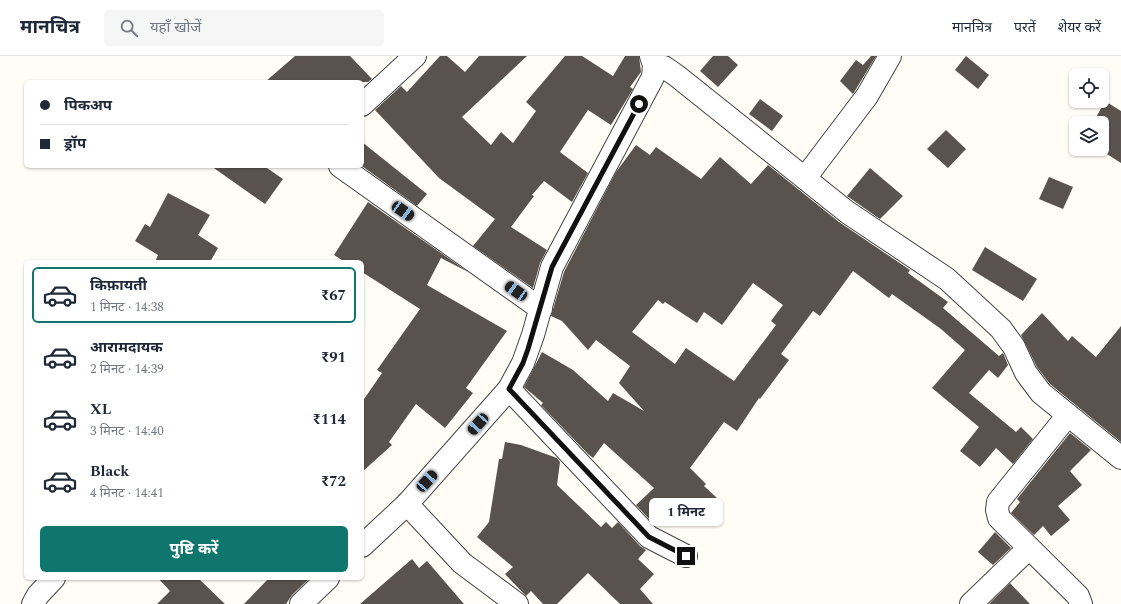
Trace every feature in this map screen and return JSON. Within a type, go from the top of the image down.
[{"type":"street","points":[[364,103],[415,56]]},
{"type":"street","points":[[805,178],[867,96],[890,56]]},
{"type":"street","points":[[364,544],[407,504],[509,389],[523,363],[541,309],[552,267],[653,77],[653,61],[677,76],[847,212],[947,279],[1001,329],[1014,347],[1026,373],[1041,393],[1121,458]]},
{"type":"street","points":[[343,168],[541,309]]},
{"type":"street","points":[[509,389],[649,537],[686,556]]},
{"type":"street","points":[[1068,415],[998,502],[997,510],[999,518],[1078,596],[1081,604]]},
{"type":"street","points":[[407,504],[462,563],[517,604]]},
{"type":"street","points":[[971,604],[1029,548]]},
{"type":"street","points":[[33,604],[38,595],[52,580]]},
{"type":"street","points":[[301,604],[326,580]]},
{"type":"building","points":[[295,56],[350,56],[372,79],[368,82],[364,82],[364,80],[267,80]]},
{"type":"building","points":[[440,56],[447,56],[465,72],[479,56],[527,56],[462,117],[491,145],[501,132],[513,143],[536,111],[526,102],[565,56],[582,56],[613,76],[625,56],[639,56],[641,72],[630,87],[633,89],[611,125],[588,110],[560,152],[588,173],[572,202],[544,181],[532,195],[534,196],[511,227],[547,250],[540,263],[533,288],[473,246],[495,219],[439,178],[375,110],[401,86],[407,92]]},
{"type":"building","points":[[713,56],[728,56],[738,65],[718,87],[700,71]]},
{"type":"building","points":[[871,56],[876,56],[853,94],[840,81],[856,60],[863,65]]},
{"type":"building","points":[[966,56],[989,75],[978,89],[955,70]]},
{"type":"building","points":[[760,99],[783,116],[772,131],[749,114]]},
{"type":"building","points":[[1109,104],[1121,111],[1121,163],[1109,155],[1109,116],[1097,116],[1101,108],[1109,108]]},
{"type":"building","points":[[946,130],[966,149],[948,168],[927,149]]},
{"type":"building","points":[[364,144],[427,194],[417,206],[364,167]]},
{"type":"building","points":[[636,145],[650,155],[656,147],[701,179],[720,157],[751,184],[768,165],[839,222],[910,270],[908,273],[948,302],[943,308],[999,356],[1003,353],[1008,365],[998,378],[989,370],[969,393],[1016,432],[1021,427],[1033,439],[1013,464],[996,448],[980,467],[960,451],[979,427],[932,388],[965,350],[941,329],[892,294],[889,298],[853,271],[820,316],[813,311],[781,354],[789,360],[760,399],[759,398],[737,431],[724,422],[690,468],[706,484],[704,486],[717,498],[697,520],[674,502],[652,522],[636,505],[654,488],[604,443],[593,458],[541,405],[543,403],[524,387],[542,352],[573,370],[608,401],[613,393],[644,411],[619,383],[630,366],[596,340],[588,350],[562,321],[551,316],[564,272],[616,172]],"holes":[[[753,283],[783,305],[771,321],[776,325],[734,381],[686,348],[675,364],[632,332],[658,300],[663,304],[665,302],[697,323],[704,312],[722,325]]]},
{"type":"building","points":[[214,168],[267,168],[283,179],[265,204]]},
{"type":"building","points":[[870,168],[903,196],[880,219],[847,196]]},
{"type":"building","points":[[1049,177],[1073,187],[1063,209],[1039,199]]},
{"type":"building","points":[[168,193],[210,215],[198,235],[218,248],[211,260],[156,260],[158,255],[135,241],[145,224],[150,227]]},
{"type":"building","points":[[368,202],[468,272],[441,258],[427,285],[507,331],[466,388],[473,393],[445,428],[416,404],[389,442],[392,445],[364,470],[364,399],[382,373],[377,370],[420,309],[364,273],[364,260],[342,260],[334,255]]},
{"type":"building","points":[[985,247],[1037,279],[1023,301],[972,270]]},
{"type":"building","points":[[1042,313],[1068,341],[1072,336],[1096,357],[1121,326],[1121,442],[1050,384],[1037,367],[1021,335]]},
{"type":"building","points":[[1070,433],[1091,450],[1070,471],[1082,485],[1058,506],[1070,520],[1051,536],[1043,526],[1034,535],[1011,513],[1020,502],[1017,499]]},
{"type":"building","points":[[505,442],[521,445],[557,458],[560,462],[557,485],[601,527],[606,522],[612,528],[618,522],[640,546],[646,550],[638,559],[654,574],[640,589],[653,604],[620,604],[588,573],[557,604],[543,604],[531,591],[526,596],[505,574],[513,567],[477,537],[489,522],[499,459],[502,459]]},
{"type":"building","points":[[995,532],[1011,548],[993,565],[978,552]]},
{"type":"building","points":[[412,559],[419,568],[427,561],[464,604],[360,604]]},
{"type":"building","points":[[160,580],[200,580],[225,604],[157,604],[170,591]]},
{"type":"building","points":[[267,580],[308,580],[292,595],[286,604],[244,604]]},
{"type":"building","points":[[1010,583],[1030,604],[989,604]]},
{"type":"route","points":[[639,104],[552,267],[533,335],[523,363],[509,389],[649,537],[686,556]]}]
